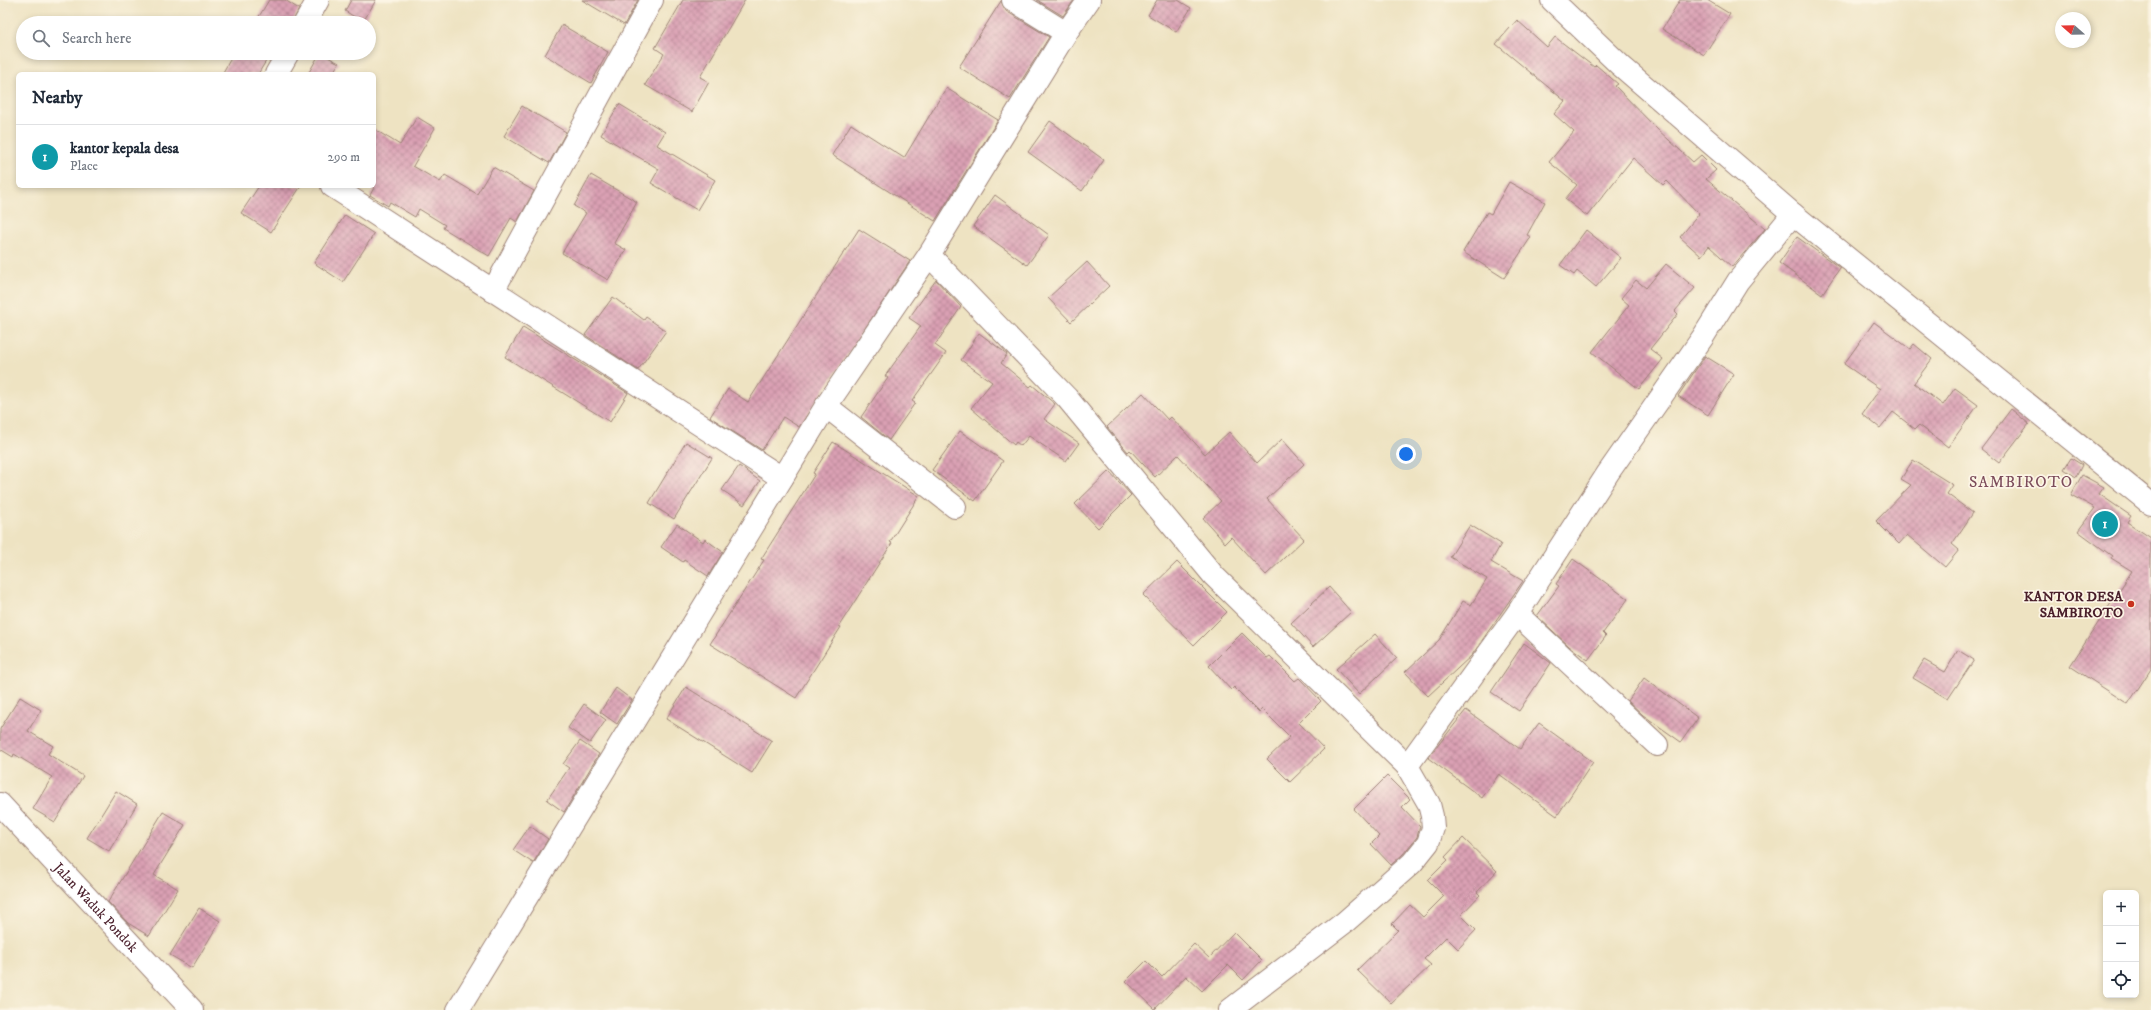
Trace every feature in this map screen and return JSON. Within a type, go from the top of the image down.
[{"type":"street","points":[[309,16],[318,0]]},
{"type":"street","points":[[493,291],[652,0]]},
{"type":"street","points":[[1012,0],[1066,33]]},
{"type":"street","points":[[458,1010],[826,406],[929,255],[1066,33],[1089,0]]},
{"type":"street","points":[[1552,0],[1620,65],[1793,214],[2151,504]]},
{"type":"street","points":[[277,72],[284,60]]},
{"type":"street","points":[[335,188],[782,478]]},
{"type":"street","points":[[1407,766],[1517,614],[1608,473],[1703,337],[1738,281],[1793,214]]},
{"type":"street","points":[[929,255],[1067,398],[1214,576],[1407,766],[1428,804],[1432,816],[1433,828],[1428,843],[1412,863],[1345,922],[1230,1010]]},
{"type":"street","points":[[826,406],[955,507]]},
{"type":"street","points":[[1517,614],[1657,745]]},
{"type":"street","name":"Jalan Waduk Pondok","points":[[0,804],[192,1010]]},
{"type":"building","points":[[269,0],[285,0],[299,9],[296,16],[259,16]]},
{"type":"building","points":[[351,0],[376,0],[367,16],[353,16],[345,11]]},
{"type":"building","points":[[582,0],[638,0],[624,25]]},
{"type":"building","points":[[683,0],[745,0],[700,77],[709,82],[692,112],[645,85],[664,54],[655,48]]},
{"type":"building","points":[[1037,0],[1074,0],[1063,16]]},
{"type":"building","points":[[1157,0],[1178,0],[1191,8],[1176,32],[1148,15]]},
{"type":"building","points":[[1680,0],[1707,0],[1730,14],[1704,55],[1662,29]]},
{"type":"building","points":[[1001,1],[1006,11],[1049,37],[1010,99],[959,67]]},
{"type":"building","points":[[1517,20],[1547,47],[1555,37],[1594,67],[1596,65],[1618,84],[1615,86],[1657,129],[1693,162],[1701,155],[1716,170],[1706,179],[1765,229],[1732,267],[1709,246],[1701,256],[1680,237],[1699,214],[1667,181],[1663,185],[1633,158],[1587,216],[1565,199],[1577,185],[1549,162],[1574,132],[1554,114],[1565,101],[1496,44]]},
{"type":"building","points":[[562,25],[608,52],[591,83],[545,55]]},
{"type":"building","points":[[230,60],[267,60],[259,72],[223,72]]},
{"type":"building","points":[[316,60],[333,60],[339,63],[333,72],[309,72]]},
{"type":"building","points":[[946,88],[998,120],[935,221],[832,155],[851,124],[904,158]]},
{"type":"building","points":[[619,104],[665,132],[657,145],[715,180],[697,210],[651,183],[659,169],[601,135]]},
{"type":"building","points":[[522,106],[566,132],[549,163],[504,136]]},
{"type":"building","points":[[417,117],[435,128],[413,166],[440,182],[445,175],[477,194],[493,167],[534,191],[517,222],[511,218],[489,256],[443,228],[445,225],[419,209],[415,217],[390,202],[388,206],[370,195],[374,188],[376,188],[376,130],[400,145]]},
{"type":"building","points":[[1050,121],[1104,160],[1082,191],[1028,152]]},
{"type":"building","points":[[591,175],[637,202],[614,243],[626,250],[608,280],[562,253],[586,213],[574,206]]},
{"type":"building","points":[[1509,182],[1545,202],[1527,235],[1531,237],[1504,278],[1463,252],[1487,212],[1491,214]]},
{"type":"building","points":[[258,188],[300,188],[271,232],[241,213]]},
{"type":"building","points":[[995,195],[1049,235],[1027,265],[973,226]]},
{"type":"building","points":[[345,215],[374,234],[343,282],[314,263]]},
{"type":"building","points":[[859,229],[910,261],[799,427],[783,417],[762,450],[710,417],[728,389],[748,402]]},
{"type":"building","points":[[1586,230],[1621,258],[1596,287],[1577,271],[1574,275],[1560,265]]},
{"type":"building","points":[[1797,237],[1840,268],[1822,294],[1779,263]]},
{"type":"building","points":[[1087,262],[1109,286],[1071,322],[1048,298]]},
{"type":"building","points":[[1666,264],[1695,288],[1675,311],[1678,314],[1650,349],[1663,359],[1639,389],[1592,352],[1629,305],[1621,298],[1636,280],[1646,288]]},
{"type":"building","points":[[936,280],[961,307],[935,345],[946,353],[912,401],[915,403],[889,440],[861,417],[888,378],[885,376],[921,326],[909,318]]},
{"type":"building","points":[[613,297],[644,320],[646,317],[666,331],[638,370],[585,335]]},
{"type":"building","points":[[1874,322],[1910,349],[1914,344],[1932,359],[1914,383],[1943,405],[1955,388],[1978,405],[1948,447],[1919,425],[1915,429],[1893,412],[1880,428],[1862,414],[1880,389],[1844,364]]},
{"type":"building","points":[[523,327],[628,393],[610,422],[505,357]]},
{"type":"building","points":[[979,333],[1007,354],[1001,363],[1030,387],[1032,385],[1055,404],[1044,419],[1079,443],[1066,461],[1029,436],[1021,446],[1016,442],[1014,445],[971,408],[992,382],[961,360]]},
{"type":"building","points":[[1705,356],[1734,374],[1708,415],[1678,396]]},
{"type":"building","points":[[1143,393],[1168,420],[1171,417],[1205,454],[1229,432],[1257,463],[1282,439],[1304,464],[1267,499],[1304,539],[1266,575],[1231,537],[1225,543],[1203,518],[1221,501],[1178,455],[1155,477],[1130,450],[1128,452],[1107,427]]},
{"type":"building","points":[[2011,409],[2029,424],[1999,463],[1981,449]]},
{"type":"building","points":[[960,431],[1003,461],[975,501],[932,470]]},
{"type":"building","points":[[686,442],[712,458],[674,519],[649,503]]},
{"type":"building","points":[[833,442],[919,496],[890,542],[892,543],[839,626],[841,627],[796,698],[710,644],[764,560],[761,559],[815,474],[813,473]]},
{"type":"building","points":[[2071,458],[2082,465],[2076,477],[2064,469]]},
{"type":"building","points":[[1913,460],[1953,485],[1947,494],[1973,513],[1952,544],[1959,550],[1945,567],[1907,535],[1899,544],[1876,521],[1911,485],[1901,479]]},
{"type":"building","points":[[739,466],[760,481],[744,505],[722,490]]},
{"type":"building","points":[[1109,471],[1131,495],[1098,528],[1075,504]]},
{"type":"building","name":"KANTOR DESA SAMBIROTO","points":[[2082,475],[2104,487],[2099,494],[2131,516],[2127,522],[2151,538],[2151,669],[2128,704],[2070,666],[2132,571],[2111,558],[2112,556],[2078,531],[2095,508],[2071,495]]},
{"type":"building","points":[[677,524],[703,542],[705,539],[723,552],[708,576],[684,560],[683,562],[661,547]]},
{"type":"building","points":[[1470,525],[1501,544],[1491,562],[1523,581],[1472,655],[1428,696],[1405,672],[1439,640],[1463,601],[1471,605],[1487,579],[1450,557]]},
{"type":"building","points":[[1573,559],[1628,599],[1603,633],[1606,636],[1588,660],[1569,646],[1537,616],[1559,586],[1556,584]]},
{"type":"building","points":[[1177,562],[1227,612],[1194,645],[1143,595]]},
{"type":"building","points":[[1329,587],[1351,612],[1313,647],[1291,623]]},
{"type":"building","points":[[1242,633],[1267,658],[1270,656],[1295,681],[1299,678],[1321,701],[1299,723],[1324,749],[1290,782],[1267,759],[1290,737],[1262,709],[1259,712],[1234,687],[1231,690],[1209,666]]},
{"type":"building","points":[[1375,634],[1397,658],[1359,694],[1336,669]]},
{"type":"building","points":[[1524,643],[1551,663],[1519,711],[1491,692]]},
{"type":"building","points":[[1958,650],[1974,660],[1948,699],[1913,678],[1924,660],[1945,672]]},
{"type":"building","points":[[1644,678],[1698,718],[1681,742],[1643,715],[1628,701]]},
{"type":"building","points":[[686,687],[772,741],[752,773],[666,719]]},
{"type":"building","points":[[616,688],[632,700],[617,724],[600,712]]},
{"type":"building","points":[[20,697],[41,710],[28,731],[53,746],[48,754],[83,776],[55,822],[33,809],[52,777],[14,754],[13,757],[0,749],[0,729]]},
{"type":"building","points":[[584,704],[606,720],[590,743],[568,728]]},
{"type":"building","points":[[1466,710],[1520,749],[1539,723],[1593,762],[1557,816],[1499,774],[1482,798],[1428,758]]},
{"type":"building","points":[[580,741],[599,754],[564,812],[547,800],[569,768],[563,764]]},
{"type":"building","points":[[1387,776],[1410,799],[1402,807],[1420,826],[1417,837],[1403,854],[1391,865],[1371,844],[1379,836],[1354,809]]},
{"type":"building","points":[[116,791],[137,804],[109,851],[87,838]]},
{"type":"building","points":[[163,812],[185,825],[154,875],[178,889],[149,936],[128,923],[108,902]]},
{"type":"building","points":[[530,826],[548,839],[533,863],[513,850]]},
{"type":"building","points":[[1463,838],[1497,871],[1477,892],[1480,895],[1461,915],[1476,930],[1458,949],[1446,937],[1424,959],[1431,965],[1391,1003],[1357,970],[1398,930],[1392,924],[1410,905],[1423,917],[1444,896],[1428,880],[1448,860],[1445,857]]},
{"type":"building","points":[[199,908],[220,921],[192,968],[170,955]]},
{"type":"building","points":[[1234,932],[1262,960],[1243,980],[1228,965],[1202,991],[1186,976],[1155,1009],[1126,981],[1146,961],[1162,977],[1194,944],[1209,958]]},
{"type":"place","name":"kantor kepala desa","points":[[2105,524]]},
{"type":"place","name":"KANTOR DESA SAMBIROTO","points":[[2131,604]]},
{"type":"district","name":"SAMBIROTO","points":[[2021,481]]}]
